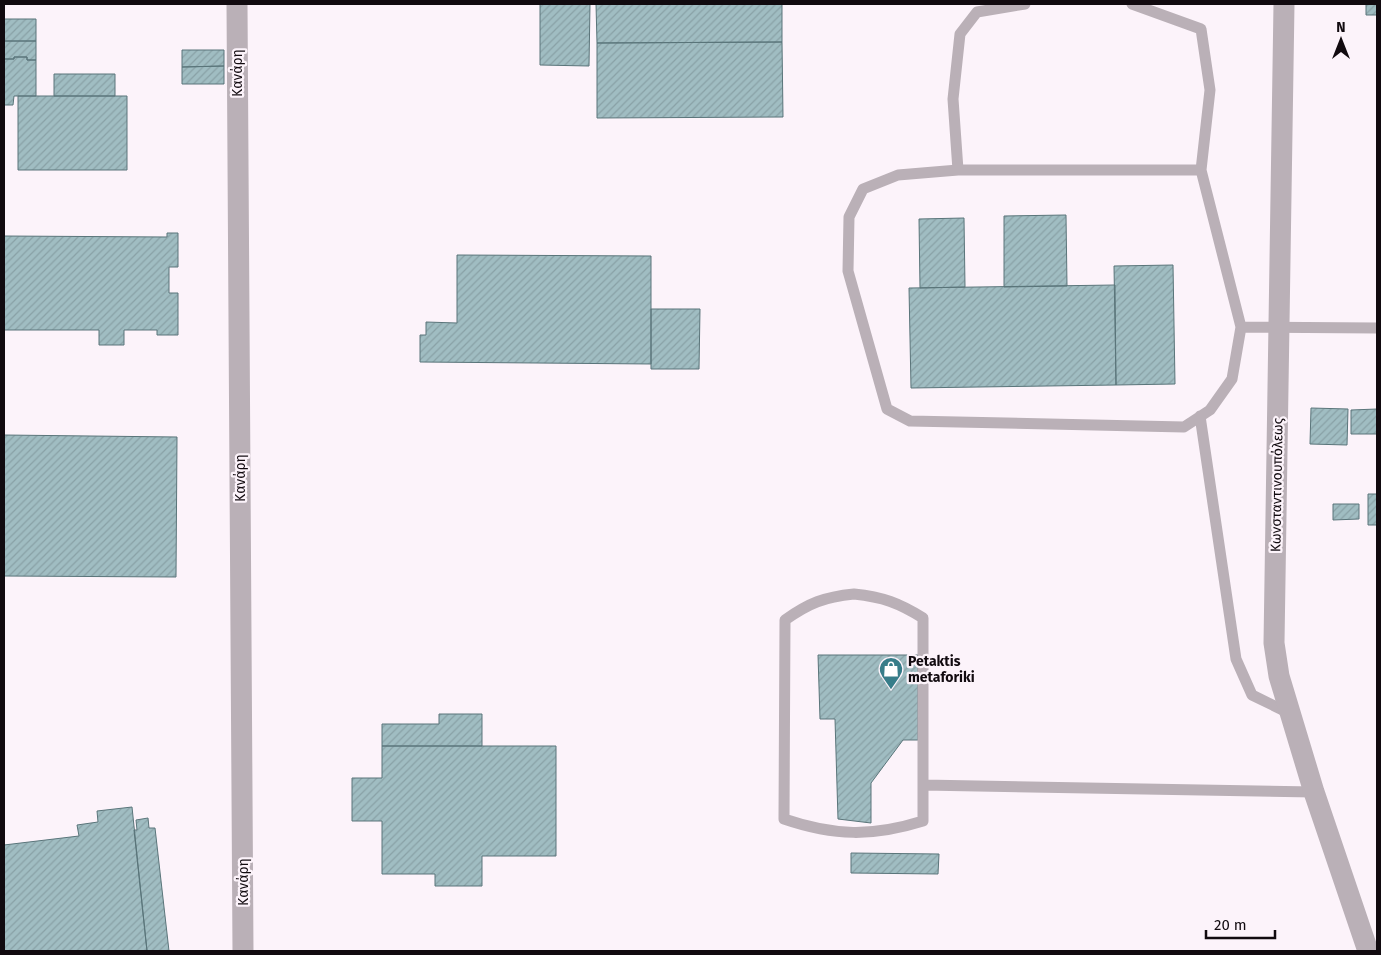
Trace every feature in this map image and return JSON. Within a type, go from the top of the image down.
[{"type":"street","name":"Κανάρη","points":[[237,4],[243,951]]},
{"type":"street","name":"Κωνσταντινουπόλεως","points":[[1284,4],[1274,643],[1278,668],[1314,792],[1368,951]]},
{"type":"lane","points":[[958,170],[954,99],[960,34],[977,12],[1025,4]]},
{"type":"lane","points":[[1132,4],[1201,29],[1210,90],[1201,170],[1241,327],[1232,379],[1210,410],[1184,428],[910,421],[887,409],[848,271],[849,217],[863,189],[898,175],[958,170],[1201,170]]},
{"type":"lane","points":[[1241,327],[1377,328]]},
{"type":"lane","points":[[1200,416],[1236,659],[1252,695],[1291,714]]},
{"type":"lane","points":[[854,594],[890,601],[907,608],[923,618],[923,785],[923,821],[900,828],[854,833],[806,827],[784,819],[785,620],[800,609],[817,601],[835,596],[854,594]]},
{"type":"lane","points":[[923,785],[1314,792]]},
{"type":"building","points":[[540,4],[590,4],[589,66],[540,65]]},
{"type":"building","points":[[596,4],[782,4],[782,42],[597,43]]},
{"type":"building","points":[[1366,4],[1377,4],[1377,15],[1366,15]]},
{"type":"building","points":[[4,19],[36,19],[36,41],[4,41]]},
{"type":"building","points":[[4,41],[36,41],[36,60],[27,60],[27,57],[4,59]]},
{"type":"building","points":[[782,42],[783,117],[597,118],[597,43]]},
{"type":"building","points":[[182,50],[224,50],[224,66],[182,67]]},
{"type":"building","points":[[14,57],[27,57],[27,60],[36,60],[36,96],[14,96],[13,105],[4,105],[4,59],[14,59]]},
{"type":"building","points":[[224,66],[224,84],[182,84],[182,67]]},
{"type":"building","points":[[54,74],[115,74],[115,96],[54,96]]},
{"type":"building","points":[[18,96],[127,96],[127,170],[18,170]]},
{"type":"building","points":[[1066,215],[1067,286],[1004,287],[1004,216]]},
{"type":"building","points":[[964,218],[965,287],[920,288],[919,219]]},
{"type":"building","points":[[167,233],[178,233],[178,267],[169,267],[169,293],[178,293],[178,335],[157,335],[157,330],[124,330],[124,345],[99,345],[99,330],[4,330],[4,236],[167,237]]},
{"type":"building","points":[[457,255],[651,256],[651,364],[420,362],[420,335],[426,335],[426,322],[457,323]]},
{"type":"building","points":[[1173,265],[1175,384],[1116,385],[1114,266]]},
{"type":"building","points":[[1115,285],[1116,385],[911,388],[909,288]]},
{"type":"building","points":[[651,309],[700,309],[699,369],[651,369]]},
{"type":"building","points":[[1311,408],[1348,409],[1347,445],[1310,444]]},
{"type":"building","points":[[1377,409],[1377,434],[1351,434],[1351,410]]},
{"type":"building","points":[[4,435],[177,437],[176,577],[4,576]]},
{"type":"building","points":[[1368,494],[1377,494],[1377,525],[1368,525]]},
{"type":"building","points":[[1333,504],[1359,504],[1359,519],[1333,520]]},
{"type":"building","points":[[818,655],[918,655],[918,740],[903,740],[871,783],[871,823],[838,819],[835,719],[820,719]]},
{"type":"building","points":[[439,714],[482,714],[482,746],[382,746],[382,724],[439,724]]},
{"type":"building","points":[[382,746],[556,746],[556,856],[482,856],[482,886],[435,886],[435,874],[382,874],[382,821],[352,821],[352,778],[382,778]]},
{"type":"building","points":[[132,807],[147,951],[4,951],[4,845],[79,836],[77,825],[98,822],[97,811]]},
{"type":"building","points":[[148,818],[149,828],[155,828],[169,951],[147,951],[134,830],[137,830],[136,820]]},
{"type":"building","points":[[851,853],[939,854],[938,874],[851,873]]},
{"type":"place","name":"Petaktis metaforiki","points":[[891,690]]}]
